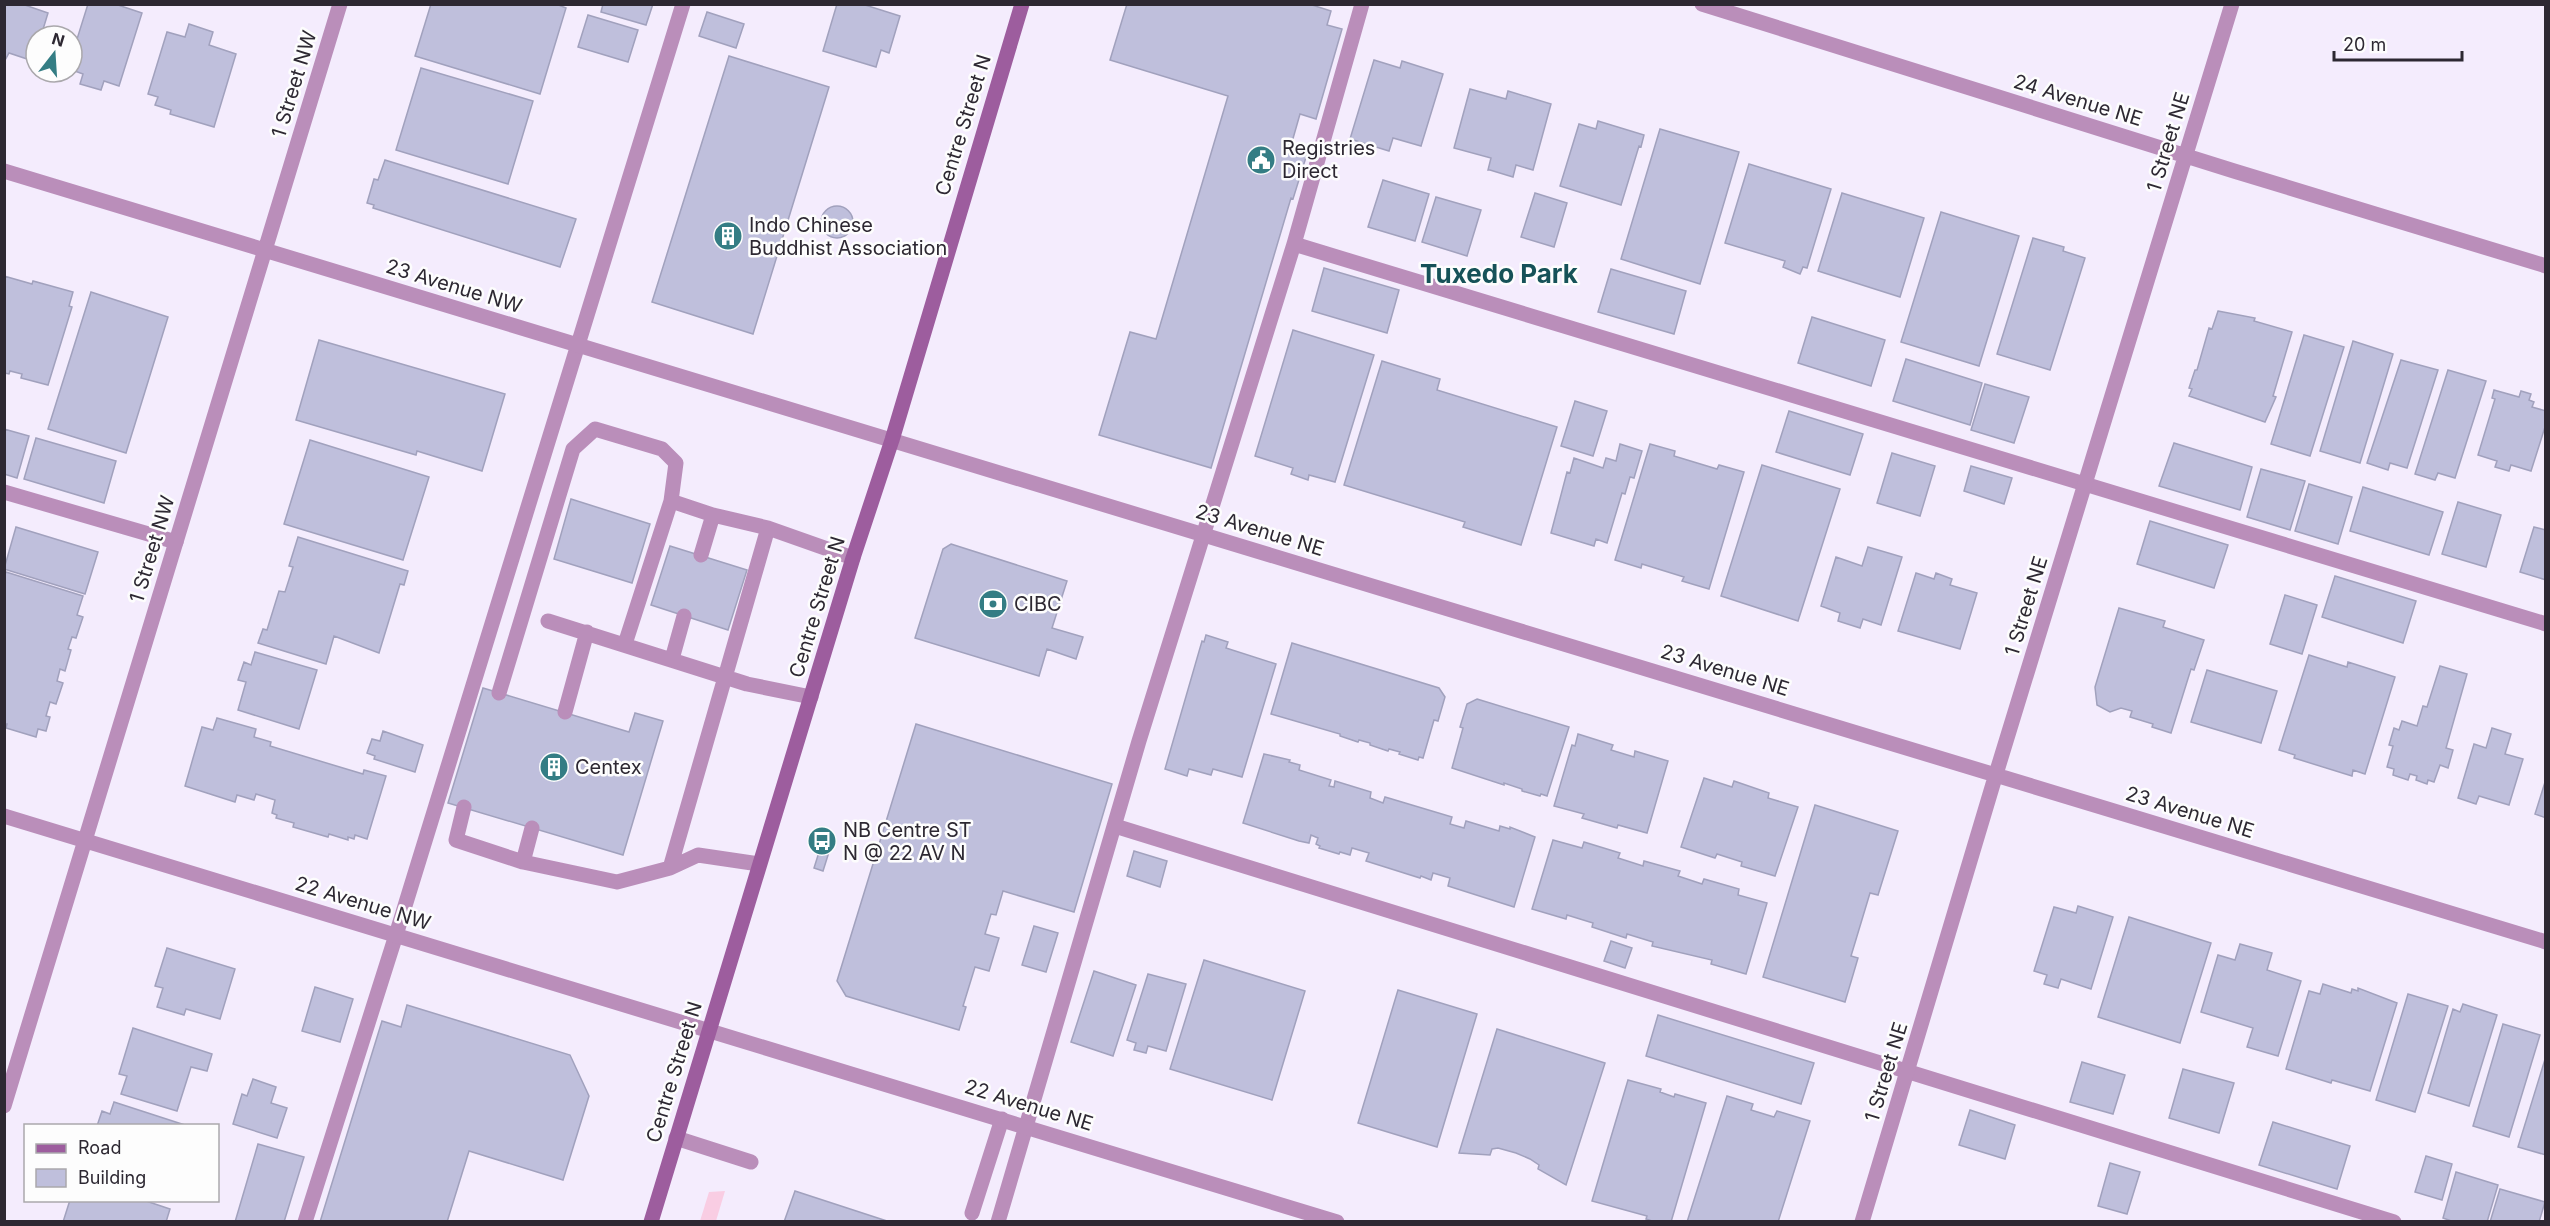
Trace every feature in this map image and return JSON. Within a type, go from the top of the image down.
[{"type":"main road","name":"Centre Street N","points":[[651,1221],[853,558],[892,440],[1022,4]]},
{"type":"street","name":"1 Street NW","points":[[4,1106],[340,4]]},
{"type":"street","points":[[305,1221],[396,935],[683,4]]},
{"type":"street","points":[[998,1221],[1114,826],[1294,244],[1362,4]]},
{"type":"street","name":"24 Avenue NE","points":[[1701,4],[2546,266]]},
{"type":"street","name":"1 Street NE","points":[[1862,1221],[1996,774],[2232,4]]},
{"type":"street","name":"23 Avenue NW","points":[[4,171],[892,440]]},
{"type":"street","points":[[1294,244],[2546,624]]},
{"type":"street","points":[[499,693],[573,449],[595,429],[663,449],[676,463],[671,501],[625,644]]},
{"type":"street","name":"23 Avenue NE","points":[[892,440],[2546,942]]},
{"type":"street","points":[[4,492],[176,542]]},
{"type":"street","points":[[671,501],[713,515],[768,528],[853,558]]},
{"type":"street","points":[[701,555],[713,515]]},
{"type":"street","points":[[670,868],[768,528]]},
{"type":"street","points":[[672,659],[684,616]]},
{"type":"street","points":[[548,621],[747,684],[811,697]]},
{"type":"street","points":[[565,712],[587,632]]},
{"type":"street","points":[[464,807],[456,840],[523,862],[617,882],[670,868],[698,855],[759,864]]},
{"type":"street","name":"22 Avenue NW","points":[[4,816],[709,1030]]},
{"type":"street","points":[[1114,826],[2394,1221]]},
{"type":"street","points":[[523,862],[532,828]]},
{"type":"street","name":"22 Avenue NE","points":[[709,1030],[1337,1221]]},
{"type":"street","points":[[972,1213],[1002,1119]]},
{"type":"street","points":[[676,1138],[751,1162]]},
{"type":"shaded area","points":[[725,1191],[716,1221],[700,1221],[709,1192]]},
{"type":"building","points":[[4,4],[22,4],[48,13],[45,24],[24,24],[24,58],[9,53],[4,62]]},
{"type":"building","points":[[88,4],[115,4],[142,13],[119,86],[104,81],[101,90],[80,84],[84,84],[84,24],[82,24]]},
{"type":"building","points":[[431,4],[556,4],[566,8],[540,94],[415,56]]},
{"type":"building","points":[[603,4],[653,4],[646,25],[601,12]]},
{"type":"building","points":[[837,4],[862,4],[900,16],[889,53],[881,50],[876,67],[823,51]]},
{"type":"building","points":[[1127,4],[1309,4],[1331,11],[1327,25],[1342,29],[1316,119],[1300,114],[1290,149],[1307,154],[1293,199],[1291,198],[1211,468],[1099,435],[1130,332],[1156,339],[1228,96],[1110,60]]},
{"type":"building","points":[[707,12],[744,24],[736,48],[699,36]]},
{"type":"building","points":[[588,15],[638,30],[628,62],[578,47]]},
{"type":"building","points":[[189,24],[213,32],[209,45],[236,54],[214,127],[170,114],[171,110],[155,105],[158,97],[148,94],[167,32],[185,37]]},
{"type":"building","name":"Indo Chinese Buddhist Association","points":[[729,56],[829,87],[753,334],[652,302]]},
{"type":"building","points":[[1374,60],[1400,68],[1402,61],[1443,74],[1421,146],[1393,138],[1389,151],[1350,139]]},
{"type":"building","points":[[421,68],[533,101],[508,184],[396,150]]},
{"type":"building","points":[[1470,89],[1506,99],[1508,91],[1551,104],[1533,170],[1516,165],[1513,177],[1488,170],[1491,158],[1454,148]]},
{"type":"building","points":[[1598,121],[1644,135],[1621,205],[1560,186],[1579,124],[1596,129]]},
{"type":"building","points":[[1660,129],[1739,152],[1700,284],[1621,259]]},
{"type":"building","points":[[385,160],[576,219],[560,267],[373,208],[374,205],[367,203],[374,179],[378,180]]},
{"type":"building","points":[[1749,164],[1831,189],[1807,268],[1803,267],[1800,274],[1783,267],[1785,261],[1725,243]]},
{"type":"building","points":[[1383,180],[1429,194],[1415,241],[1368,227]]},
{"type":"building","points":[[1535,193],[1567,203],[1554,247],[1521,237]]},
{"type":"building","points":[[1842,193],[1924,218],[1900,297],[1818,271]]},
{"type":"building","points":[[1436,197],[1481,210],[1467,256],[1422,242]]},
{"type":"building","points":[[837,206],[848,211],[853,222],[848,233],[837,238],[826,233],[821,222],[826,211]]},
{"type":"building","points":[[1941,212],[2019,236],[1979,366],[1901,342]]},
{"type":"building","points":[[2033,238],[2064,247],[2063,251],[2085,258],[2050,370],[1997,354]]},
{"type":"building","points":[[1324,268],[1399,290],[1387,333],[1312,311]]},
{"type":"building","points":[[1611,269],[1686,291],[1674,334],[1598,312]]},
{"type":"building","points":[[4,276],[73,292],[69,306],[72,307],[48,385],[21,378],[22,374],[10,371],[9,374],[4,373]]},
{"type":"building","points":[[91,292],[168,317],[126,453],[48,429]]},
{"type":"building","points":[[2218,311],[2255,318],[2254,321],[2292,332],[2273,396],[2276,397],[2265,422],[2189,396],[2192,389],[2189,388],[2195,370],[2197,370],[2209,328],[2212,329]]},
{"type":"building","points":[[1812,317],[1885,340],[1871,386],[1798,363]]},
{"type":"building","points":[[1293,330],[1374,355],[1335,482],[1309,475],[1308,480],[1291,474],[1293,468],[1255,456]]},
{"type":"building","points":[[2304,335],[2344,347],[2310,456],[2271,444]]},
{"type":"building","points":[[319,340],[505,394],[482,471],[417,451],[416,455],[296,420]]},
{"type":"building","points":[[2353,341],[2393,354],[2360,463],[2320,451]]},
{"type":"building","points":[[1906,359],[1982,383],[1970,425],[1893,401]]},
{"type":"building","points":[[2401,360],[2438,370],[2407,468],[2390,463],[2388,470],[2367,463]]},
{"type":"building","points":[[1382,361],[1440,379],[1437,390],[1557,427],[1521,545],[1463,527],[1465,522],[1344,485]]},
{"type":"building","points":[[2448,370],[2486,381],[2455,478],[2438,473],[2435,480],[2415,474]]},
{"type":"building","points":[[1985,384],[2029,397],[2014,443],[1971,430]]},
{"type":"building","points":[[2494,390],[2519,397],[2521,391],[2531,394],[2529,400],[2534,402],[2532,407],[2546,411],[2546,424],[2531,471],[2511,465],[2509,471],[2495,467],[2497,461],[2478,455],[2495,399],[2492,398]]},
{"type":"building","points":[[1575,401],[1607,411],[1593,456],[1561,446]]},
{"type":"building","points":[[1789,411],[1863,434],[1850,475],[1776,452]]},
{"type":"building","points":[[4,429],[29,436],[17,478],[4,474]]},
{"type":"building","points":[[36,438],[116,461],[104,503],[24,479]]},
{"type":"building","points":[[310,440],[429,477],[403,560],[284,524]]},
{"type":"building","points":[[2174,443],[2252,467],[2240,510],[2159,486]]},
{"type":"building","points":[[1620,444],[1642,451],[1634,478],[1630,477],[1625,494],[1622,493],[1607,543],[1596,539],[1594,546],[1551,533],[1567,472],[1570,473],[1574,458],[1603,468],[1606,458],[1616,461]]},
{"type":"building","points":[[1650,444],[1675,451],[1674,456],[1717,469],[1719,465],[1744,472],[1709,589],[1682,581],[1684,577],[1642,564],[1641,568],[1615,560]]},
{"type":"building","points":[[1892,453],[1935,466],[1920,516],[1877,503]]},
{"type":"building","points":[[1762,465],[1840,489],[1798,621],[1721,596]]},
{"type":"building","points":[[1971,466],[2012,478],[2004,504],[1964,491]]},
{"type":"building","points":[[2261,469],[2305,481],[2290,530],[2247,517]]},
{"type":"building","points":[[2309,484],[2352,497],[2338,544],[2295,531]]},
{"type":"building","points":[[2363,487],[2443,512],[2429,555],[2350,531]]},
{"type":"building","points":[[571,499],[650,524],[632,583],[554,559]]},
{"type":"building","points":[[2458,502],[2501,515],[2486,567],[2442,554]]},
{"type":"building","points":[[2150,521],[2228,545],[2214,588],[2137,564]]},
{"type":"building","points":[[16,527],[98,552],[85,594],[4,569]]},
{"type":"building","points":[[2534,527],[2546,530],[2546,580],[2520,572]]},
{"type":"building","points":[[298,537],[408,571],[404,585],[400,584],[379,653],[334,636],[326,664],[258,643],[263,629],[267,630],[279,591],[285,592],[293,567],[289,566]]},
{"type":"building","name":"CIBC","points":[[951,544],[1067,581],[1052,628],[1083,637],[1076,659],[1047,649],[1039,676],[915,638],[943,549]]},
{"type":"building","points":[[670,546],[747,570],[728,630],[651,605]]},
{"type":"building","points":[[1868,547],[1902,557],[1881,625],[1863,619],[1860,628],[1838,621],[1840,613],[1821,606],[1836,557],[1862,566]]},
{"type":"building","points":[[6,572],[83,596],[77,615],[83,617],[76,638],[72,637],[68,649],[71,650],[65,671],[60,669],[57,681],[63,683],[56,704],[50,702],[46,716],[50,717],[46,731],[38,729],[36,737],[6,728],[7,724],[4,724],[4,578]]},
{"type":"building","points":[[1916,573],[1934,579],[1936,573],[1952,579],[1950,585],[1977,593],[1960,649],[1898,631]]},
{"type":"building","points":[[2335,576],[2416,601],[2403,643],[2322,617]]},
{"type":"building","points":[[2285,595],[2317,605],[2302,654],[2270,644]]},
{"type":"building","points":[[2119,608],[2165,621],[2163,627],[2204,640],[2194,670],[2191,669],[2171,733],[2152,727],[2153,724],[2130,717],[2132,711],[2121,708],[2110,712],[2097,705],[2095,687]]},
{"type":"building","points":[[1206,635],[1228,642],[1226,648],[1276,664],[1242,777],[1213,769],[1211,775],[1189,769],[1187,776],[1165,769],[1202,641],[1204,642]]},
{"type":"building","points":[[1292,643],[1439,688],[1445,697],[1438,721],[1434,720],[1423,758],[1419,757],[1418,760],[1399,754],[1400,752],[1389,749],[1388,751],[1370,745],[1370,743],[1359,740],[1358,742],[1340,736],[1340,734],[1271,714]]},
{"type":"building","points":[[255,652],[317,670],[299,729],[238,710],[246,682],[238,680],[244,662],[251,665]]},
{"type":"building","points":[[2309,655],[2347,667],[2348,662],[2395,677],[2365,774],[2353,770],[2352,776],[2294,758],[2295,755],[2279,750]]},
{"type":"building","points":[[2440,666],[2467,674],[2446,748],[2453,750],[2448,768],[2440,765],[2434,782],[2428,780],[2427,784],[2416,780],[2417,776],[2410,774],[2408,780],[2393,775],[2394,769],[2387,767],[2393,746],[2389,745],[2394,728],[2399,730],[2402,721],[2417,726],[2423,706],[2427,707]]},
{"type":"building","points":[[2207,670],[2277,691],[2261,743],[2191,722]]},
{"type":"building","name":"Centex","points":[[483,688],[629,732],[635,713],[663,721],[623,855],[448,803]]},
{"type":"building","points":[[1477,699],[1569,727],[1547,796],[1522,791],[1522,789],[1504,783],[1504,785],[1452,768],[1467,704]]},
{"type":"building","points":[[217,718],[256,729],[254,737],[271,742],[270,746],[363,774],[364,770],[386,776],[367,839],[355,835],[354,839],[348,837],[348,840],[329,834],[328,837],[293,827],[294,823],[276,818],[277,815],[272,813],[275,800],[256,794],[254,800],[237,795],[235,802],[185,786],[202,727],[213,730]]},
{"type":"building","points":[[916,724],[1112,784],[1074,912],[1003,891],[996,915],[991,914],[985,934],[999,938],[989,971],[975,967],[963,1006],[966,1007],[959,1030],[846,996],[837,981]]},
{"type":"building","points":[[2492,728],[2511,734],[2505,754],[2523,759],[2509,805],[2479,796],[2476,804],[2458,798],[2474,744],[2486,748]]},
{"type":"building","points":[[383,731],[423,745],[415,772],[374,759],[375,756],[367,753],[372,739],[380,741]]},
{"type":"building","points":[[1578,734],[1613,745],[1611,750],[1634,757],[1635,751],[1668,761],[1647,833],[1618,825],[1617,828],[1582,818],[1584,814],[1554,806],[1572,745],[1575,746]]},
{"type":"building","points":[[1264,754],[1290,760],[1289,762],[1300,765],[1299,770],[1331,780],[1329,786],[1334,787],[1335,781],[1371,792],[1370,798],[1383,803],[1385,797],[1452,817],[1450,824],[1464,828],[1466,821],[1499,831],[1500,826],[1510,829],[1510,827],[1535,837],[1514,907],[1448,886],[1450,878],[1433,873],[1431,880],[1421,876],[1420,878],[1366,861],[1369,853],[1352,848],[1350,855],[1340,852],[1339,854],[1319,848],[1320,846],[1316,844],[1318,838],[1311,835],[1309,843],[1243,823]]},
{"type":"building","points":[[1704,778],[1732,787],[1734,781],[1769,793],[1768,798],[1798,807],[1775,876],[1741,866],[1742,862],[1717,854],[1715,858],[1681,847]]},
{"type":"building","points":[[2546,779],[2546,818],[2535,814]]},
{"type":"building","points":[[1815,805],[1898,831],[1878,895],[1870,893],[1851,956],[1858,958],[1845,1002],[1763,977]]},
{"type":"building","points":[[1553,840],[1582,848],[1584,842],[1620,853],[1618,858],[1643,866],[1644,861],[1680,871],[1678,876],[1702,884],[1704,879],[1739,889],[1738,895],[1767,903],[1746,974],[1711,964],[1712,960],[1652,946],[1653,942],[1627,934],[1626,938],[1592,927],[1593,923],[1567,915],[1566,919],[1532,909]]},
{"type":"building","points":[[820,849],[829,852],[823,871],[814,868]]},
{"type":"building","points":[[1134,851],[1167,861],[1160,887],[1127,876]]},
{"type":"building","points":[[2078,906],[2113,917],[2091,989],[2061,979],[2058,988],[2044,984],[2047,975],[2034,971],[2054,907],[2076,913]]},
{"type":"building","points":[[2129,917],[2211,943],[2180,1043],[2098,1017]]},
{"type":"building","points":[[1034,926],[1058,933],[1046,972],[1022,965]]},
{"type":"building","points":[[1611,941],[1632,948],[1625,968],[1604,961]]},
{"type":"building","points":[[2240,944],[2272,953],[2267,970],[2301,981],[2278,1056],[2247,1047],[2253,1028],[2201,1012],[2218,955],[2235,960]]},
{"type":"building","points":[[167,948],[235,969],[220,1019],[186,1009],[184,1015],[157,1007],[163,988],[155,986]]},
{"type":"building","points":[[1204,960],[1305,991],[1272,1100],[1170,1069]]},
{"type":"building","points":[[1094,971],[1136,985],[1113,1056],[1071,1042]]},
{"type":"building","points":[[1148,974],[1186,984],[1166,1051],[1148,1046],[1146,1053],[1134,1050],[1136,1043],[1127,1040]]},
{"type":"building","points":[[2323,984],[2351,993],[2352,989],[2358,991],[2358,988],[2397,1003],[2370,1091],[2332,1080],[2331,1083],[2286,1069],[2309,991],[2320,994]]},
{"type":"building","points":[[315,987],[353,999],[340,1042],[302,1031]]},
{"type":"building","points":[[1398,990],[1477,1014],[1437,1147],[1358,1123]]},
{"type":"building","points":[[2408,994],[2448,1006],[2415,1112],[2376,1100]]},
{"type":"building","points":[[2463,1004],[2497,1015],[2469,1106],[2428,1093],[2453,1009],[2460,1012]]},
{"type":"building","points":[[407,1005],[570,1055],[589,1096],[563,1180],[469,1151],[447,1222],[320,1222],[382,1021],[401,1027]]},
{"type":"building","points":[[1658,1015],[1814,1063],[1801,1104],[1646,1056]]},
{"type":"building","points":[[2503,1024],[2540,1035],[2509,1137],[2473,1126]]},
{"type":"building","points":[[133,1028],[212,1054],[207,1071],[191,1067],[177,1111],[121,1094],[127,1076],[119,1074]]},
{"type":"building","points":[[1497,1029],[1605,1063],[1566,1185],[1538,1169],[1539,1165],[1530,1159],[1516,1153],[1498,1148],[1492,1149],[1490,1155],[1459,1153]]},
{"type":"building","points":[[2546,1056],[2546,1155],[2518,1147]]},
{"type":"building","points":[[2082,1062],[2125,1075],[2113,1114],[2070,1102]]},
{"type":"building","points":[[2183,1069],[2234,1083],[2219,1133],[2169,1118]]},
{"type":"building","points":[[253,1079],[276,1087],[271,1103],[287,1108],[277,1138],[233,1124],[242,1094],[247,1096]]},
{"type":"building","points":[[1628,1080],[1661,1089],[1660,1092],[1674,1097],[1675,1094],[1706,1103],[1671,1222],[1655,1222],[1646,1219],[1647,1216],[1592,1201]]},
{"type":"building","points":[[1727,1096],[1753,1104],[1751,1110],[1774,1117],[1777,1111],[1810,1121],[1778,1222],[1687,1222]]},
{"type":"building","points":[[114,1102],[182,1124],[98,1124],[102,1111],[110,1114]]},
{"type":"building","points":[[1970,1110],[2015,1125],[2005,1159],[1959,1145]]},
{"type":"building","points":[[2273,1122],[2350,1146],[2337,1189],[2259,1165]]},
{"type":"building","points":[[258,1144],[304,1157],[284,1222],[235,1222]]},
{"type":"building","points":[[2426,1156],[2452,1164],[2442,1200],[2415,1192]]},
{"type":"building","points":[[2110,1163],[2140,1172],[2127,1214],[2098,1206]]},
{"type":"building","points":[[2456,1172],[2498,1185],[2487,1222],[2454,1222],[2443,1218]]},
{"type":"building","points":[[2500,1189],[2545,1202],[2539,1222],[2490,1222]]},
{"type":"building","points":[[795,1191],[890,1222],[784,1222]]},
{"type":"building","points":[[69,1202],[149,1202],[170,1209],[166,1222],[63,1222]]},
{"type":"place","name":"Registries Direct","points":[[1261,160]]},
{"type":"place","name":"Indo Chinese Buddhist Association","points":[[728,236]]},
{"type":"place","name":"CIBC","points":[[993,604]]},
{"type":"place","name":"Centex","points":[[554,767]]},
{"type":"place","name":"NB Centre ST N @ 22 AV N","points":[[822,841]]},
{"type":"district","name":"Tuxedo Park","points":[[1499,273]]}]
